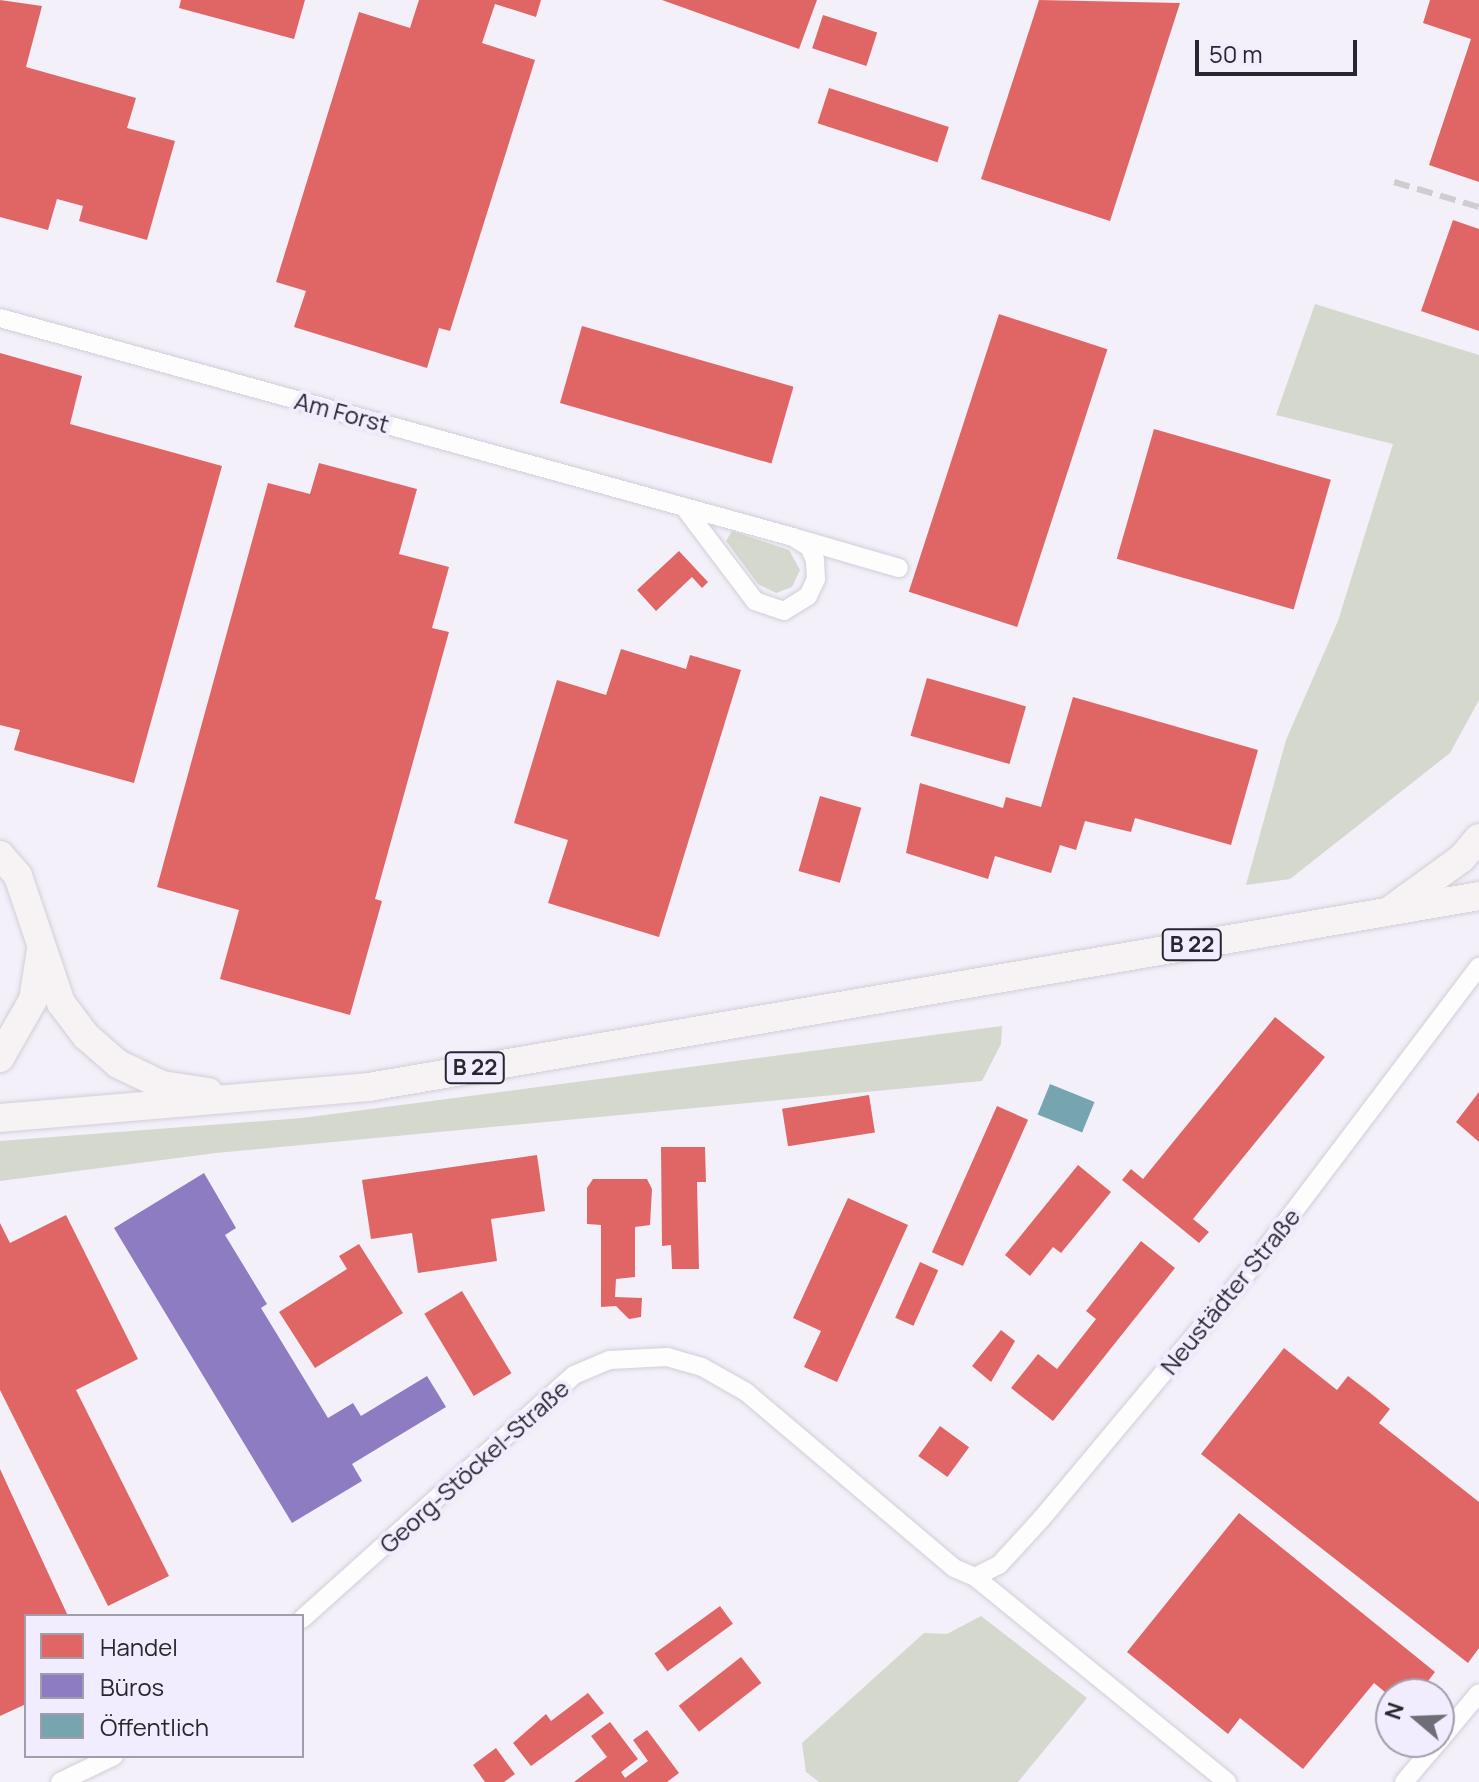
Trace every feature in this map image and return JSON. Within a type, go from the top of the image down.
[{"type":"main road","name":"B 22","points":[[1389,911],[1462,858],[1479,838]]},
{"type":"main road","points":[[0,855],[18,876],[61,1003],[86,1036],[118,1064],[162,1085],[260,1100]]},
{"type":"main road","name":"B 22","points":[[0,1118],[260,1100],[369,1087],[1479,896]]},
{"type":"main road","points":[[0,1058],[33,1000],[42,942]]},
{"type":"street","name":"Am Forst","points":[[0,318],[899,568]]},
{"type":"street","points":[[684,507],[745,592],[768,608],[784,611],[797,606],[816,579],[809,547],[793,537]]},
{"type":"street","name":"Neustädter Straße","points":[[1464,984],[1479,953]]},
{"type":"street","name":"Neustädter Straße","points":[[975,1577],[999,1565],[1042,1518],[1251,1268],[1479,967]]},
{"type":"street","name":"Georg-Stöckel-Straße","points":[[304,1617],[542,1399],[574,1375],[632,1356],[667,1357],[727,1378],[954,1568],[975,1577],[1227,1782]]},
{"type":"street","points":[[1455,1721],[1479,1693]]},
{"type":"street","points":[[60,1782],[110,1758]]},
{"type":"street","points":[[1404,1782],[1424,1758]]},
{"type":"shaded area","points":[[1315,304],[1479,355],[1479,700],[1450,753],[1290,879],[1246,885],[1286,740],[1338,621],[1393,444],[1276,415]]},
{"type":"shaded area","points":[[732,531],[789,550],[800,570],[792,587],[776,593],[758,584],[726,541]]},
{"type":"shaded area","points":[[1002,1026],[1001,1044],[982,1081],[216,1153],[0,1181],[0,1141],[302,1118]]},
{"type":"shaded area","points":[[981,1616],[1087,1698],[1018,1782],[819,1782],[806,1772],[802,1743],[924,1633],[947,1634]]},
{"type":"building: Handel","points":[[0,0],[42,6],[26,67],[136,98],[127,128],[175,141],[147,240],[79,221],[83,206],[57,199],[48,230],[0,217]]},
{"type":"building: Handel","points":[[181,0],[305,0],[294,39],[179,8]]},
{"type":"building: Handel","points":[[419,0],[541,0],[536,17],[495,4],[482,43],[535,60],[450,331],[439,328],[427,368],[294,327],[306,291],[276,282],[359,12],[410,28]]},
{"type":"building: Handel","points":[[662,0],[817,0],[799,49]]},
{"type":"building: Handel","points":[[1039,0],[1180,3],[1110,221],[981,179]]},
{"type":"building: Handel","points":[[1430,0],[1479,0],[1479,182],[1429,165],[1471,39],[1423,23]]},
{"type":"building: Handel","points":[[823,15],[877,33],[866,66],[812,48]]},
{"type":"building: Handel","points":[[829,88],[949,127],[937,162],[818,123]]},
{"type":"building: Handel","points":[[1453,220],[1479,229],[1479,331],[1421,311]]},
{"type":"building: Handel","points":[[999,314],[1107,349],[1017,627],[909,592]]},
{"type":"building: Handel","points":[[582,326],[793,387],[771,464],[560,403]]},
{"type":"building: Handel","points":[[0,353],[82,376],[70,424],[222,466],[134,783],[14,750],[20,730],[0,725]]},
{"type":"building: Handel","points":[[1154,429],[1331,480],[1294,609],[1117,559]]},
{"type":"building: Handel","points":[[319,463],[417,489],[399,554],[449,567],[432,628],[449,632],[375,899],[382,901],[350,1015],[220,979],[239,910],[157,887],[268,483],[310,494]]},
{"type":"building: Handel","points":[[679,551],[708,582],[702,588],[692,577],[656,611],[637,590]]},
{"type":"building: Handel","points":[[621,649],[686,669],[690,655],[741,670],[659,937],[548,903],[568,840],[514,823],[557,680],[606,695]]},
{"type":"building: Handel","points":[[927,678],[1026,706],[1009,764],[910,736]]},
{"type":"building: Handel","points":[[1073,697],[1258,750],[1231,845],[1135,818],[1131,832],[1085,821],[1076,850],[1060,845],[1051,873],[995,856],[988,879],[906,853],[920,783],[1003,808],[1006,797],[1041,807]]},
{"type":"building: Handel","points":[[820,796],[861,808],[840,883],[799,871]]},
{"type":"building: Handel","points":[[1275,1017],[1325,1057],[1193,1219],[1209,1232],[1199,1243],[1122,1180],[1131,1169],[1143,1179]]},
{"type":"building: Handel","points":[[1479,1092],[1479,1142],[1456,1122]]},
{"type":"building: Handel","points":[[869,1095],[875,1133],[788,1146],[782,1109]]},
{"type":"building: Handel","points":[[997,1106],[1028,1120],[963,1266],[932,1252]]},
{"type":"building: Handel","points":[[661,1147],[705,1147],[706,1182],[697,1182],[699,1269],[672,1269],[671,1245],[662,1246]]},
{"type":"building: Handel","points":[[537,1155],[545,1211],[491,1219],[497,1261],[418,1273],[412,1233],[371,1239],[362,1180]]},
{"type":"building: Handel","points":[[1078,1165],[1111,1192],[1061,1253],[1053,1247],[1030,1276],[1005,1255]]},
{"type":"building: Handel","points":[[593,1179],[647,1179],[652,1189],[650,1225],[635,1227],[635,1277],[616,1279],[615,1297],[642,1298],[641,1317],[629,1319],[616,1306],[601,1307],[601,1225],[587,1224],[587,1188]]},
{"type":"building: Handel","points":[[848,1198],[908,1225],[837,1382],[804,1367],[821,1331],[793,1318]]},
{"type":"building: Handel","points":[[66,1215],[138,1359],[76,1390],[169,1576],[108,1606],[0,1390],[0,1223],[10,1243]]},
{"type":"building: Handel","points":[[1141,1241],[1175,1268],[1053,1421],[1011,1388],[1038,1354],[1057,1369],[1096,1319],[1086,1311]]},
{"type":"building: Handel","points":[[359,1244],[403,1313],[315,1368],[279,1312],[347,1269],[339,1256]]},
{"type":"building: Handel","points":[[920,1262],[938,1270],[913,1326],[895,1318]]},
{"type":"building: Handel","points":[[462,1291],[511,1373],[474,1396],[424,1314]]},
{"type":"building: Handel","points":[[1001,1330],[1015,1341],[991,1382],[972,1366]]},
{"type":"building: Handel","points":[[1284,1348],[1337,1390],[1348,1376],[1369,1392],[1390,1409],[1379,1423],[1479,1502],[1479,1648],[1468,1663],[1201,1454]]},
{"type":"building: Handel","points":[[940,1426],[969,1447],[947,1477],[918,1456]]},
{"type":"building: Handel","points":[[0,1469],[67,1614],[24,1614],[24,1705],[0,1716]]},
{"type":"building: Handel","points":[[1239,1513],[1435,1672],[1430,1678],[1375,1678],[1375,1684],[1303,1769],[1240,1718],[1228,1734],[1127,1652]]},
{"type":"building: Handel","points":[[720,1606],[733,1624],[667,1671],[654,1654]]},
{"type":"building: Handel","points":[[741,1657],[761,1683],[699,1732],[679,1706]]},
{"type":"building: Handel","points":[[588,1693],[604,1713],[531,1766],[513,1743],[546,1714],[551,1721]]},
{"type":"building: Handel","points":[[610,1722],[638,1759],[621,1772],[625,1778],[648,1761],[633,1740],[647,1730],[679,1773],[667,1782],[574,1782],[607,1757],[591,1736]]},
{"type":"building: Handel","points":[[496,1748],[515,1774],[504,1782],[485,1782],[473,1765]]},
{"type":"building: Büros","points":[[204,1173],[236,1228],[225,1235],[267,1304],[261,1308],[328,1418],[353,1403],[361,1416],[427,1376],[446,1407],[352,1464],[362,1481],[292,1523],[114,1228]]},
{"type":"building: Öffentlich","points":[[1050,1084],[1095,1102],[1082,1133],[1038,1115]]},
{"type":"railway","points":[[1394,182],[1479,207]]}]
